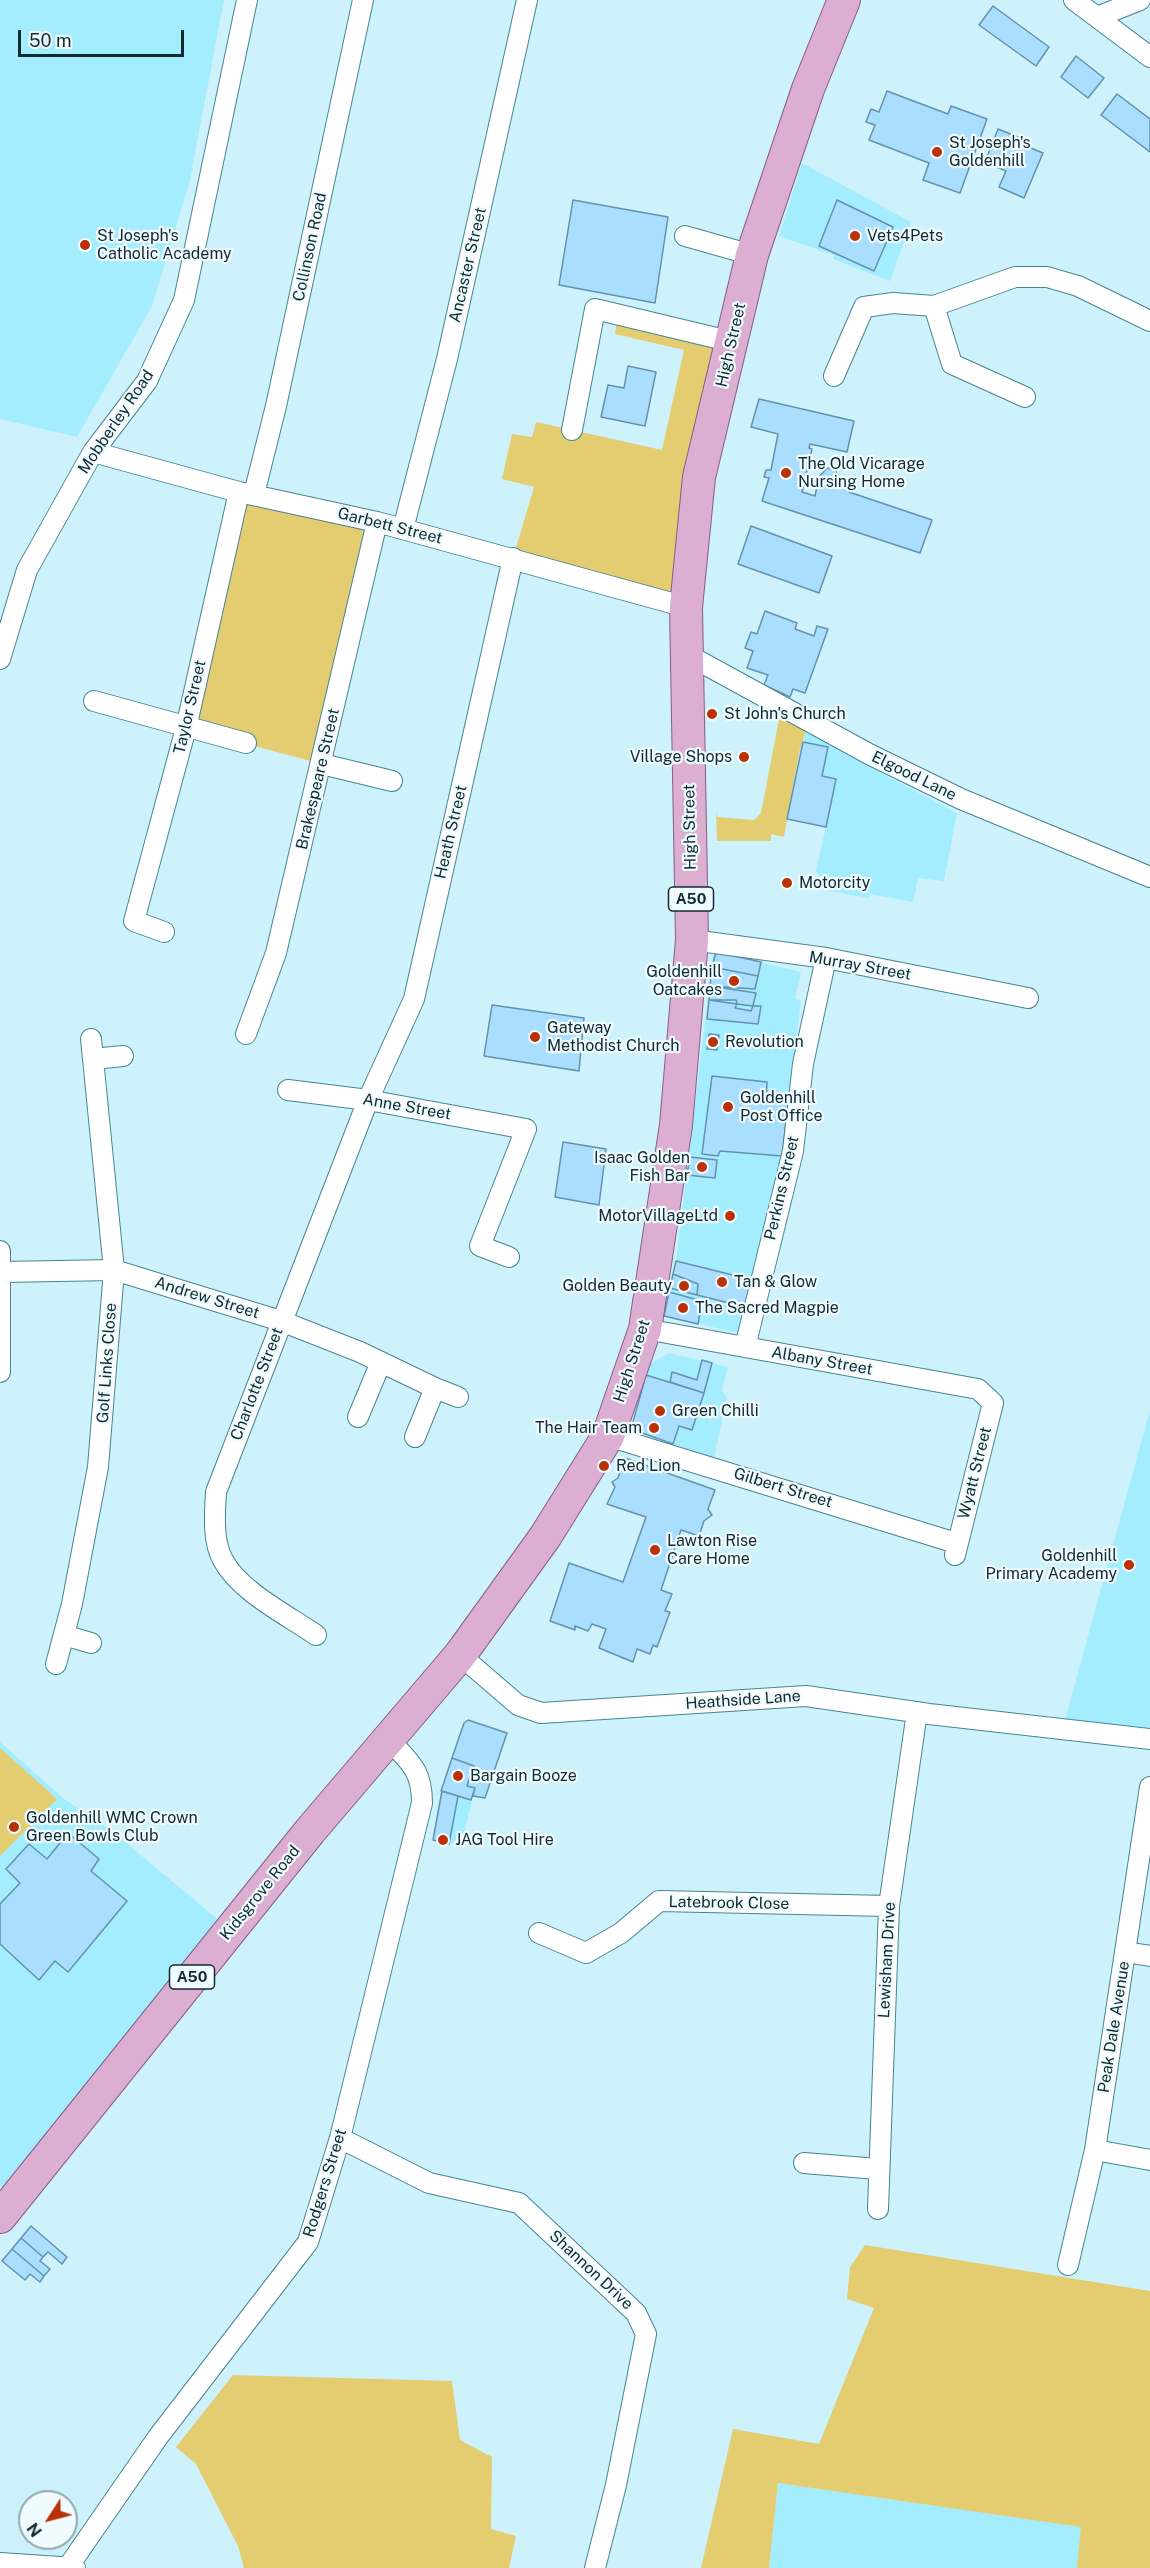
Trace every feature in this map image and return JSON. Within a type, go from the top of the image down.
[{"type":"main road","name":"High Street","points":[[390,1741],[460,1655],[545,1537],[608,1436],[645,1329],[676,1125],[692,940],[686,607],[699,477],[752,255],[808,89],[844,0]]},
{"type":"main road","name":"Kidsgrove Road","points":[[3,2207],[310,1831],[390,1741]]},
{"type":"street","name":"Mobberley Road","points":[[0,659],[27,570],[93,452],[147,381],[184,300],[247,0]]},
{"type":"street","name":"Collinson Road","points":[[247,493],[276,406],[363,0]]},
{"type":"street","name":"Ancaster Street","points":[[403,528],[447,359],[527,0]]},
{"type":"street","points":[[1074,0],[1150,57]]},
{"type":"street","points":[[1097,17],[1140,0]]},
{"type":"street","points":[[685,236],[752,255]]},
{"type":"street","points":[[834,376],[864,307],[893,303],[934,306],[1015,277],[1047,277],[1078,286],[1150,321]]},
{"type":"street","points":[[934,306],[952,364],[1025,397]]},
{"type":"street","points":[[572,430],[596,309],[733,342]]},
{"type":"street","name":"Garbett Street","points":[[93,452],[247,493],[403,528],[686,607]]},
{"type":"street","name":"Taylor Street","points":[[164,932],[134,921],[247,493]]},
{"type":"street","name":"Brakespeare Street","points":[[246,1034],[276,954],[377,522]]},
{"type":"street","name":"Heath Street","points":[[368,1100],[414,999],[513,558]]},
{"type":"street","name":"Elgood Lane","points":[[688,655],[879,759],[961,799],[1150,877]]},
{"type":"street","points":[[94,701],[246,743]]},
{"type":"street","points":[[322,764],[392,781]]},
{"type":"street","name":"Murray Street","points":[[692,940],[826,958],[1028,998]]},
{"type":"street","name":"Perkins Street","points":[[745,1347],[793,1151],[803,1064],[826,958]]},
{"type":"street","name":"Golf Links Close","points":[[56,1664],[75,1593],[98,1467],[114,1270],[91,1039]]},
{"type":"street","points":[[93,1059],[123,1056]]},
{"type":"street","name":"Anne Street","points":[[288,1090],[368,1100],[526,1130],[480,1246],[509,1257]]},
{"type":"street","name":"Charlotte Street","points":[[316,1635],[244,1586],[222,1560],[214,1526],[216,1492],[368,1100]]},
{"type":"street","points":[[0,1251],[2,1272],[0,1372]]},
{"type":"street","name":"Andrew Street","points":[[2,1272],[114,1270],[281,1321],[458,1397]]},
{"type":"street","name":"Albany Street","points":[[645,1329],[978,1389],[993,1403]]},
{"type":"street","points":[[358,1417],[381,1362]]},
{"type":"street","points":[[415,1437],[435,1388]]},
{"type":"street","name":"Wyatt Street","points":[[956,1549],[993,1403]]},
{"type":"street","name":"Gilbert Street","points":[[608,1436],[956,1549]]},
{"type":"street","points":[[64,1635],[92,1643]]},
{"type":"street","name":"Heathside Lane","points":[[460,1655],[518,1704],[541,1713],[806,1696],[917,1712],[1150,1739]]},
{"type":"street","name":"Lewisham Drive","points":[[878,2209],[889,1906],[917,1712]]},
{"type":"street","name":"Rodgers Street","points":[[71,2567],[158,2437],[308,2242],[340,2138],[422,1803],[422,1783],[414,1765],[390,1741]]},
{"type":"street","name":"Peak Dale Avenue","points":[[1068,2265],[1095,2150],[1150,1787]]},
{"type":"street","name":"Latebrook Close","points":[[539,1933],[585,1961],[659,1901],[889,1906]]},
{"type":"street","points":[[1125,1952],[1150,1956]]},
{"type":"street","name":"Shannon Drive","points":[[340,2138],[429,2183],[519,2203],[636,2313],[646,2334],[616,2485],[595,2568]]},
{"type":"street","points":[[1095,2150],[1150,2160]]},
{"type":"street","points":[[804,2163],[878,2169]]},
{"type":"street","points":[[0,2563],[71,2567]]},
{"type":"shaded area","name":"St Joseph's Catholic Academy","points":[[0,0],[224,0],[189,184],[152,306],[77,437],[0,419]]},
{"type":"shaded area","points":[[802,163],[911,222],[890,281],[833,259],[834,255],[779,236]]},
{"type":"shaded area","points":[[618,314],[726,341],[678,604],[513,558],[534,487],[502,479],[512,434],[532,437],[536,422],[662,450],[684,350],[615,334]]},
{"type":"shaded area","points":[[239,492],[377,522],[322,764],[186,728]]},
{"type":"shaded area","points":[[780,714],[806,730],[799,753],[784,837],[771,834],[771,841],[717,841],[716,810],[717,817],[754,820],[761,813]]},
{"type":"shaded area","points":[[806,730],[840,751],[957,813],[944,881],[918,878],[913,902],[870,894],[869,898],[823,890],[816,870],[826,827],[787,819]]},
{"type":"shaded area","points":[[716,952],[801,972],[795,999],[801,1000],[781,1172],[738,1333],[664,1316],[676,1261],[713,955]]},
{"type":"shaded area","points":[[669,1353],[728,1367],[722,1390],[727,1398],[714,1458],[631,1429],[650,1364]]},
{"type":"shaded area","name":"Goldenhill Primary Academy","points":[[1150,1410],[1150,1731],[1065,1720]]},
{"type":"shaded area","points":[[0,1742],[63,1798],[113,1832],[220,1921],[8,2193],[0,2185]]},
{"type":"shaded area","name":"Goldenhill WMC Crown Green Bowls Club","points":[[0,1748],[57,1799],[0,1856]]},
{"type":"shaded area","points":[[452,1758],[467,1786],[475,1788],[461,1846],[433,1840],[441,1791]]},
{"type":"shaded area","points":[[865,2245],[1150,2291],[1150,2568],[1077,2568],[1081,2527],[778,2483],[769,2568],[701,2568],[733,2429],[819,2444],[874,2308],[847,2299],[850,2267]]},
{"type":"shaded area","points":[[233,2375],[452,2381],[460,2440],[492,2457],[491,2529],[516,2536],[509,2568],[244,2568],[238,2546],[196,2464],[176,2447]]},
{"type":"shaded area","points":[[778,2483],[1082,2527],[1077,2568],[769,2568]]},
{"type":"building","points":[[993,6],[1049,47],[1036,66],[979,25]]},
{"type":"building","points":[[1076,56],[1104,78],[1088,98],[1061,77]]},
{"type":"building","name":"St Joseph's Goldenhill","points":[[887,91],[948,114],[951,106],[987,119],[960,193],[923,180],[929,163],[869,140],[875,125],[866,122],[871,109],[879,112]]},
{"type":"building","points":[[1117,94],[1150,119],[1150,152],[1101,115]]},
{"type":"building","points":[[998,129],[1023,139],[1021,144],[1043,153],[1024,198],[999,187],[1006,171],[985,162]]},
{"type":"building","points":[[573,200],[668,217],[655,303],[559,285]]},
{"type":"building","name":"Vets4Pets","points":[[837,200],[893,227],[874,271],[819,246]]},
{"type":"building","points":[[628,366],[656,372],[645,426],[601,417],[608,385],[624,388]]},
{"type":"building","name":"The Old Vicarage Nursing Home","points":[[759,399],[854,421],[847,452],[810,444],[809,448],[812,449],[802,492],[815,496],[819,477],[827,468],[836,470],[840,485],[851,488],[849,492],[932,520],[920,553],[762,501],[769,478],[764,477],[766,470],[771,470],[778,434],[751,427]]},
{"type":"building","points":[[751,526],[832,556],[819,593],[738,564]]},
{"type":"building","points":[[765,611],[797,623],[795,629],[814,636],[817,626],[828,629],[805,693],[793,689],[790,697],[764,685],[768,675],[747,668],[753,651],[745,648],[751,632],[757,634]]},
{"type":"building","points":[[803,742],[828,747],[822,776],[836,779],[826,827],[787,819]]},
{"type":"building","points":[[716,952],[761,962],[758,976],[712,967]]},
{"type":"building","name":"Goldenhill Oatcakes","points":[[712,967],[758,976],[755,989],[710,986]]},
{"type":"building","points":[[710,986],[756,993],[753,1006],[737,1004],[736,1000],[709,1000]]},
{"type":"building","points":[[709,1000],[737,1004],[735,1008],[751,1011],[753,1006],[761,1006],[758,1024],[707,1019]]},
{"type":"building","name":"Gateway Methodist Church","points":[[492,1005],[584,1018],[579,1071],[484,1056]]},
{"type":"building","name":"Revolution","points":[[709,1034],[719,1035],[717,1050],[707,1049]]},
{"type":"building","points":[[712,1076],[767,1082],[766,1101],[788,1104],[782,1156],[720,1151],[718,1156],[702,1154]]},
{"type":"building","points":[[563,1142],[606,1149],[599,1205],[555,1197]]},
{"type":"building","name":"Isaac Golden Fish Bar","points":[[690,1157],[717,1160],[715,1178],[687,1175]]},
{"type":"building","name":"Tan & Glow","points":[[676,1261],[753,1280],[745,1307],[697,1295],[698,1284],[673,1274]]},
{"type":"building","name":"Golden Beauty","points":[[673,1274],[698,1284],[697,1295],[670,1288]]},
{"type":"building","name":"The Sacred Magpie","points":[[669,1292],[702,1301],[698,1324],[664,1316]]},
{"type":"building","points":[[702,1360],[712,1363],[704,1393],[670,1382],[672,1372],[697,1380]]},
{"type":"building","points":[[646,1375],[704,1393],[692,1430],[679,1426],[673,1444],[631,1429]]},
{"type":"building","name":"Lawton Rise Care Home","points":[[625,1458],[715,1490],[708,1509],[712,1515],[704,1521],[699,1536],[681,1530],[661,1590],[672,1594],[665,1611],[670,1612],[657,1647],[653,1645],[650,1654],[637,1649],[633,1662],[599,1648],[606,1629],[592,1624],[588,1631],[575,1626],[575,1630],[550,1621],[569,1563],[623,1582],[646,1517],[607,1504],[615,1487],[612,1482],[618,1478]]},
{"type":"building","points":[[468,1720],[507,1733],[485,1798],[473,1796],[475,1788],[467,1786],[474,1766],[452,1758],[464,1723]]},
{"type":"building","name":"Bargain Booze","points":[[452,1758],[474,1766],[467,1786],[475,1788],[471,1800],[441,1791]]},
{"type":"building","points":[[442,1791],[458,1796],[449,1844],[433,1840]]},
{"type":"building","points":[[68,1833],[99,1859],[91,1871],[127,1901],[68,1972],[55,1961],[39,1980],[0,1944],[0,1904],[20,1883],[6,1869],[29,1844],[47,1859]]},
{"type":"building","points":[[31,2226],[67,2257],[62,2264],[48,2252],[43,2257],[21,2238]]},
{"type":"building","points":[[21,2238],[43,2257],[40,2261],[50,2269],[44,2276],[12,2249]]},
{"type":"building","points":[[12,2249],[44,2276],[40,2282],[30,2274],[25,2280],[2,2261]]},
{"type":"place","name":"St Joseph's Goldenhill","points":[[937,152]]},
{"type":"place","name":"Vets4Pets","points":[[855,236]]},
{"type":"place","name":"St Joseph's Catholic Academy","points":[[85,245]]},
{"type":"place","name":"The Old Vicarage Nursing Home","points":[[786,473]]},
{"type":"place","name":"St John's Church","points":[[712,714]]},
{"type":"place","name":"Village Shops","points":[[744,757]]},
{"type":"place","name":"Motorcity","points":[[787,883]]},
{"type":"place","name":"Goldenhill Oatcakes","points":[[734,981]]},
{"type":"place","name":"Gateway Methodist Church","points":[[535,1037]]},
{"type":"place","name":"Revolution","points":[[713,1042]]},
{"type":"place","name":"Goldenhill Post Office","points":[[728,1107]]},
{"type":"place","name":"Isaac Golden Fish Bar","points":[[702,1167]]},
{"type":"place","name":"MotorVillageLtd","points":[[730,1216]]},
{"type":"place","name":"Tan & Glow","points":[[722,1282]]},
{"type":"place","name":"Golden Beauty","points":[[684,1286]]},
{"type":"place","name":"The Sacred Magpie","points":[[683,1308]]},
{"type":"place","name":"Green Chilli","points":[[660,1411]]},
{"type":"place","name":"The Hair Team","points":[[654,1428]]},
{"type":"place","name":"Red Lion","points":[[604,1466]]},
{"type":"place","name":"Lawton Rise Care Home","points":[[655,1550]]},
{"type":"place","name":"Goldenhill Primary Academy","points":[[1129,1565]]},
{"type":"place","name":"Bargain Booze","points":[[458,1776]]},
{"type":"place","name":"Goldenhill WMC Crown Green Bowls Club","points":[[14,1827]]},
{"type":"place","name":"JAG Tool Hire","points":[[443,1840]]}]
